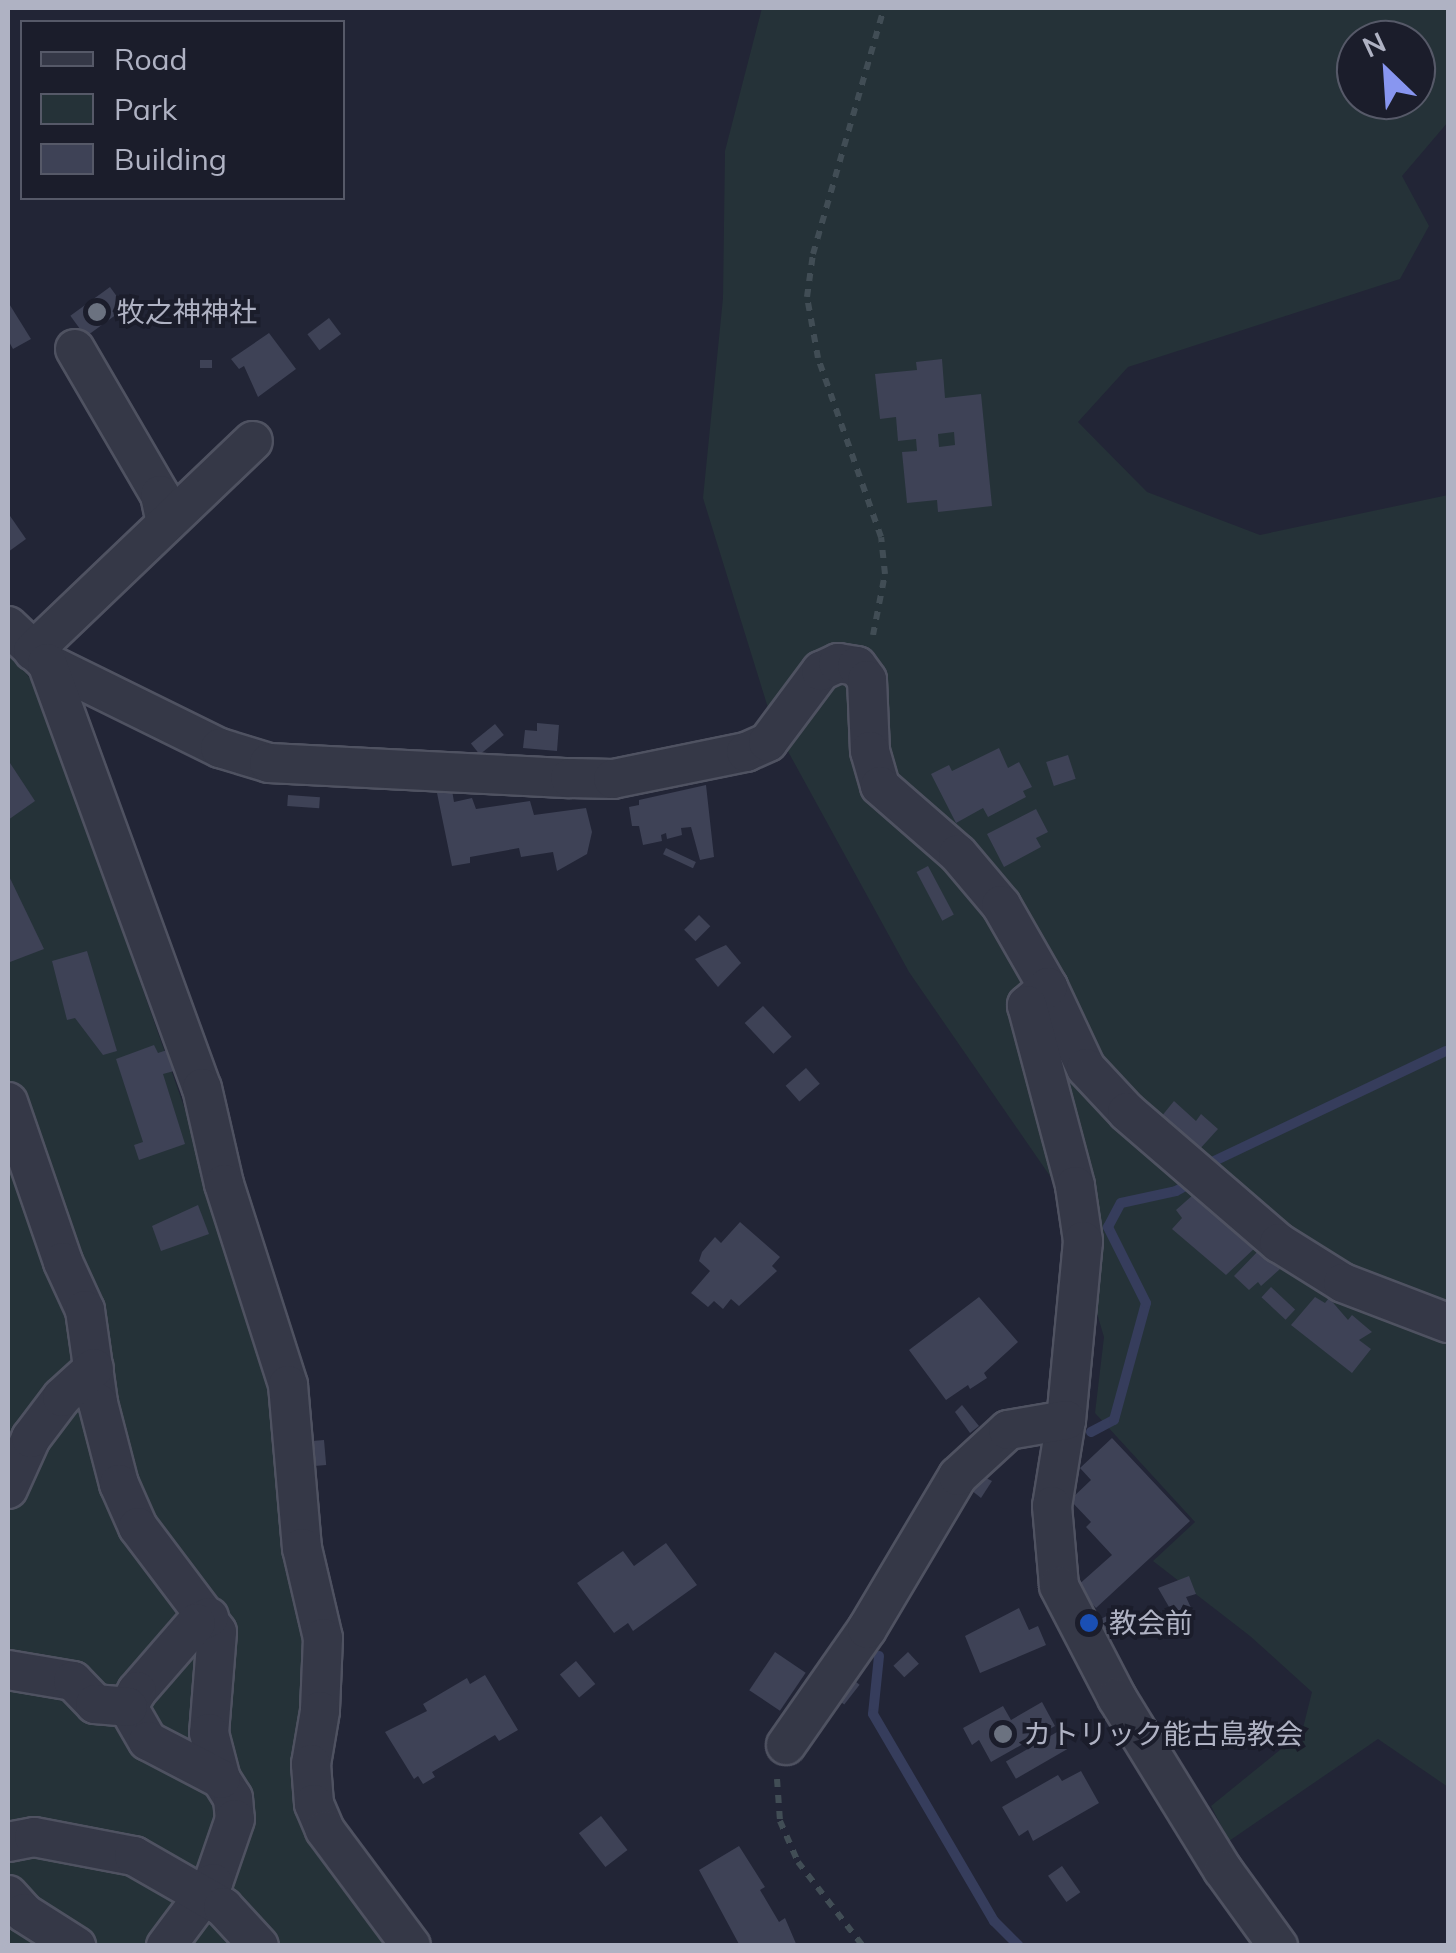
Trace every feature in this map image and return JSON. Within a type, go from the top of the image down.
[{"type":"street","points":[[76,349],[160,495],[166,523]]},
{"type":"street","points":[[29,647],[78,607],[252,441]]},
{"type":"street","points":[[78,607],[82,680]]},
{"type":"street","points":[[29,647],[82,680],[220,748],[269,764],[614,779],[746,752],[768,742],[820,671],[838,662],[857,666],[867,680],[870,751],[880,786],[958,854],[1001,905],[1048,986],[1086,1068],[1128,1112],[1279,1243],[1343,1283],[1448,1324]]},
{"type":"street","points":[[29,647],[202,1088],[224,1184],[288,1385],[302,1548],[322,1638],[320,1712],[311,1764],[314,1804],[325,1830],[410,1946]]},
{"type":"street","points":[[1048,986],[1028,1005],[1075,1186],[1082,1241],[1066,1420],[1052,1506],[1058,1586],[1117,1698],[1223,1870],[1278,1946]]},
{"type":"street","points":[[8,1102],[63,1262],[80,1299],[107,1448],[138,1527],[217,1632],[218,1659],[209,1734],[221,1779],[234,1798],[236,1819],[213,1883],[191,1927]]},
{"type":"street","points":[[8,1488],[31,1438],[70,1389],[94,1368]]},
{"type":"street","points":[[786,1746],[867,1629],[958,1476],[1008,1430],[1066,1420]]},
{"type":"street","points":[[128,1707],[137,1691],[196,1624],[209,1617]]},
{"type":"street","points":[[8,1670],[73,1681],[96,1704],[128,1707]]},
{"type":"street","points":[[128,1707],[148,1741],[221,1779]]},
{"type":"street","points":[[8,1842],[34,1837],[134,1856],[191,1927]]},
{"type":"street","points":[[8,1895],[24,1913],[76,1946]]},
{"type":"street","points":[[191,1927],[223,1908],[260,1946]]},
{"type":"path","points":[[867,680],[886,574],[881,537],[818,358],[807,297],[813,254],[884,8]]},
{"type":"path","points":[[786,1746],[778,1768],[780,1822],[808,1877],[863,1946]]},
{"type":"green space","points":[[762,8],[1448,8],[1448,122],[1402,176],[1429,226],[1400,279],[1128,367],[1078,422],[1147,492],[1260,535],[1448,495],[1448,1787],[1378,1739],[1229,1841],[1211,1806],[1302,1732],[1312,1692],[1250,1636],[1153,1561],[1195,1522],[1095,1413],[1104,1337],[1061,1192],[909,972],[773,724],[703,498],[723,298],[725,151]]},
{"type":"green space","points":[[8,649],[37,688],[274,1363],[314,1629],[320,1840],[385,1945],[8,1945]]},
{"type":"building","points":[[110,287],[125,308],[86,337],[70,316]]},
{"type":"building","points":[[8,302],[31,339],[13,349],[8,340]]},
{"type":"building","points":[[329,318],[341,334],[319,350],[307,334]]},
{"type":"building","points":[[269,333],[296,369],[258,397],[244,366],[239,369],[231,359]]},
{"type":"building","points":[[942,359],[945,398],[981,394],[992,506],[938,512],[937,500],[907,503],[902,452],[917,451],[916,439],[898,441],[896,417],[880,419],[875,374],[917,370],[916,362]],"holes":[[[954,432],[955,445],[939,447],[938,434]]]},
{"type":"building","points":[[200,360],[212,360],[212,368],[200,368]]},
{"type":"building","points":[[8,513],[26,539],[8,552]]},
{"type":"building","points":[[537,723],[559,725],[557,751],[523,748],[525,730],[537,731]]},
{"type":"building","points":[[495,724],[504,735],[480,754],[471,744]]},
{"type":"building","points":[[999,748],[1008,768],[1019,762],[1032,787],[1023,791],[1026,797],[988,817],[983,808],[956,823],[931,774],[949,765],[952,771]]},
{"type":"building","points":[[1068,755],[1076,779],[1054,786],[1046,762]]},
{"type":"building","points":[[8,765],[35,801],[8,820]]},
{"type":"building","points":[[706,785],[714,857],[700,860],[691,827],[681,828],[682,835],[667,839],[666,833],[661,835],[662,841],[643,845],[639,826],[632,826],[629,807],[639,805],[639,800]]},
{"type":"building","points":[[452,790],[454,802],[472,798],[476,809],[530,801],[534,815],[586,808],[592,832],[587,854],[557,871],[553,852],[521,857],[519,848],[470,857],[470,863],[452,866],[437,793]]},
{"type":"building","points":[[288,795],[320,797],[319,808],[287,806]]},
{"type":"building","points":[[1036,809],[1048,832],[1036,838],[1041,847],[1004,867],[987,834]]},
{"type":"building","points":[[666,848],[696,862],[693,868],[663,854]]},
{"type":"building","points":[[928,866],[954,915],[942,921],[917,872]]},
{"type":"building","points":[[8,874],[44,949],[10,962],[8,957]]},
{"type":"building","points":[[699,915],[710,926],[695,941],[684,930]]},
{"type":"building","points":[[726,945],[741,963],[718,987],[695,959]]},
{"type":"building","points":[[87,951],[117,1051],[103,1055],[75,1018],[67,1020],[52,961]]},
{"type":"building","points":[[763,1006],[792,1037],[773,1054],[745,1023]]},
{"type":"building","points":[[154,1045],[158,1053],[167,1050],[174,1071],[163,1074],[185,1144],[139,1160],[134,1145],[143,1142],[116,1059]]},
{"type":"building","points":[[806,1068],[820,1084],[799,1102],[786,1086]]},
{"type":"building","points":[[1174,1101],[1196,1121],[1201,1114],[1218,1129],[1198,1151],[1161,1117]]},
{"type":"building","points":[[1194,1194],[1218,1218],[1223,1214],[1256,1247],[1226,1275],[1172,1229],[1182,1218],[1176,1210]]},
{"type":"building","points":[[198,1205],[209,1234],[161,1251],[152,1226]]},
{"type":"building","points":[[740,1222],[780,1257],[772,1266],[777,1271],[739,1306],[731,1299],[723,1309],[714,1301],[708,1307],[691,1293],[710,1271],[699,1261],[702,1252],[715,1237],[721,1243]]},
{"type":"building","points":[[1260,1249],[1280,1269],[1261,1286],[1258,1282],[1249,1290],[1234,1276]]},
{"type":"building","points":[[1271,1287],[1295,1310],[1286,1320],[1261,1297]]},
{"type":"building","points":[[979,1297],[1018,1342],[984,1373],[987,1378],[946,1400],[909,1350]]},
{"type":"building","points":[[1315,1297],[1325,1303],[1329,1298],[1348,1320],[1352,1315],[1372,1332],[1359,1340],[1371,1349],[1352,1373],[1291,1325]]},
{"type":"building","points":[[962,1405],[979,1426],[970,1433],[955,1412]]},
{"type":"building","points":[[1112,1438],[1190,1521],[1096,1608],[1076,1587],[1112,1555],[1086,1527],[1091,1522],[1070,1500],[1091,1480],[1080,1468]]},
{"type":"building","points":[[324,1440],[326,1465],[305,1467],[303,1442]]},
{"type":"building","points":[[982,1476],[992,1481],[981,1498],[971,1490]]},
{"type":"building","points":[[666,1543],[697,1585],[633,1631],[628,1623],[614,1633],[577,1583],[623,1551],[634,1566]]},
{"type":"building","points":[[1189,1576],[1196,1594],[1186,1597],[1193,1612],[1176,1619],[1158,1588]]},
{"type":"building","points":[[1019,1608],[1029,1630],[1038,1626],[1046,1645],[980,1673],[965,1636]]},
{"type":"building","points":[[1124,1608],[1134,1629],[1105,1642],[1095,1622]]},
{"type":"building","points":[[775,1652],[806,1673],[780,1711],[749,1690]]},
{"type":"building","points":[[908,1652],[919,1664],[904,1677],[893,1666]]},
{"type":"building","points":[[576,1661],[595,1684],[579,1697],[560,1674]]},
{"type":"building","points":[[485,1675],[518,1730],[499,1741],[495,1735],[432,1772],[435,1777],[423,1784],[418,1776],[414,1779],[385,1732],[427,1711],[423,1704],[467,1678],[470,1684]]},
{"type":"building","points":[[847,1675],[860,1685],[844,1705],[832,1695]]},
{"type":"building","name":"カトリック能古島教会","points":[[1042,1702],[1055,1726],[991,1762],[979,1740],[972,1745],[963,1728],[1003,1706],[1011,1720]]},
{"type":"building","points":[[1057,1732],[1067,1749],[1016,1779],[1006,1762]]},
{"type":"building","points":[[1081,1771],[1099,1803],[1033,1841],[1028,1830],[1019,1836],[1002,1807],[1058,1775],[1062,1781]]},
{"type":"building","points":[[601,1816],[627,1850],[605,1867],[579,1833]]},
{"type":"building","points":[[739,1846],[765,1887],[760,1890],[779,1922],[785,1918],[797,1946],[740,1946],[699,1870]]},
{"type":"building","points":[[1062,1866],[1080,1892],[1066,1902],[1048,1876]]},
{"type":"waterway","points":[[1210,1163],[1446,1051]]},
{"type":"waterway","points":[[1091,1432],[1114,1420],[1146,1303],[1108,1227],[1121,1203],[1176,1191],[1189,1184]]},
{"type":"waterway","points":[[879,1656],[873,1714],[994,1921],[1019,1946]]},
{"type":"place","name":"牧之神神社","points":[[97,312]]},
{"type":"place","name":"教会前","points":[[1089,1623]]},
{"type":"place","name":"カトリック能古島教会","points":[[1003,1734]]}]
